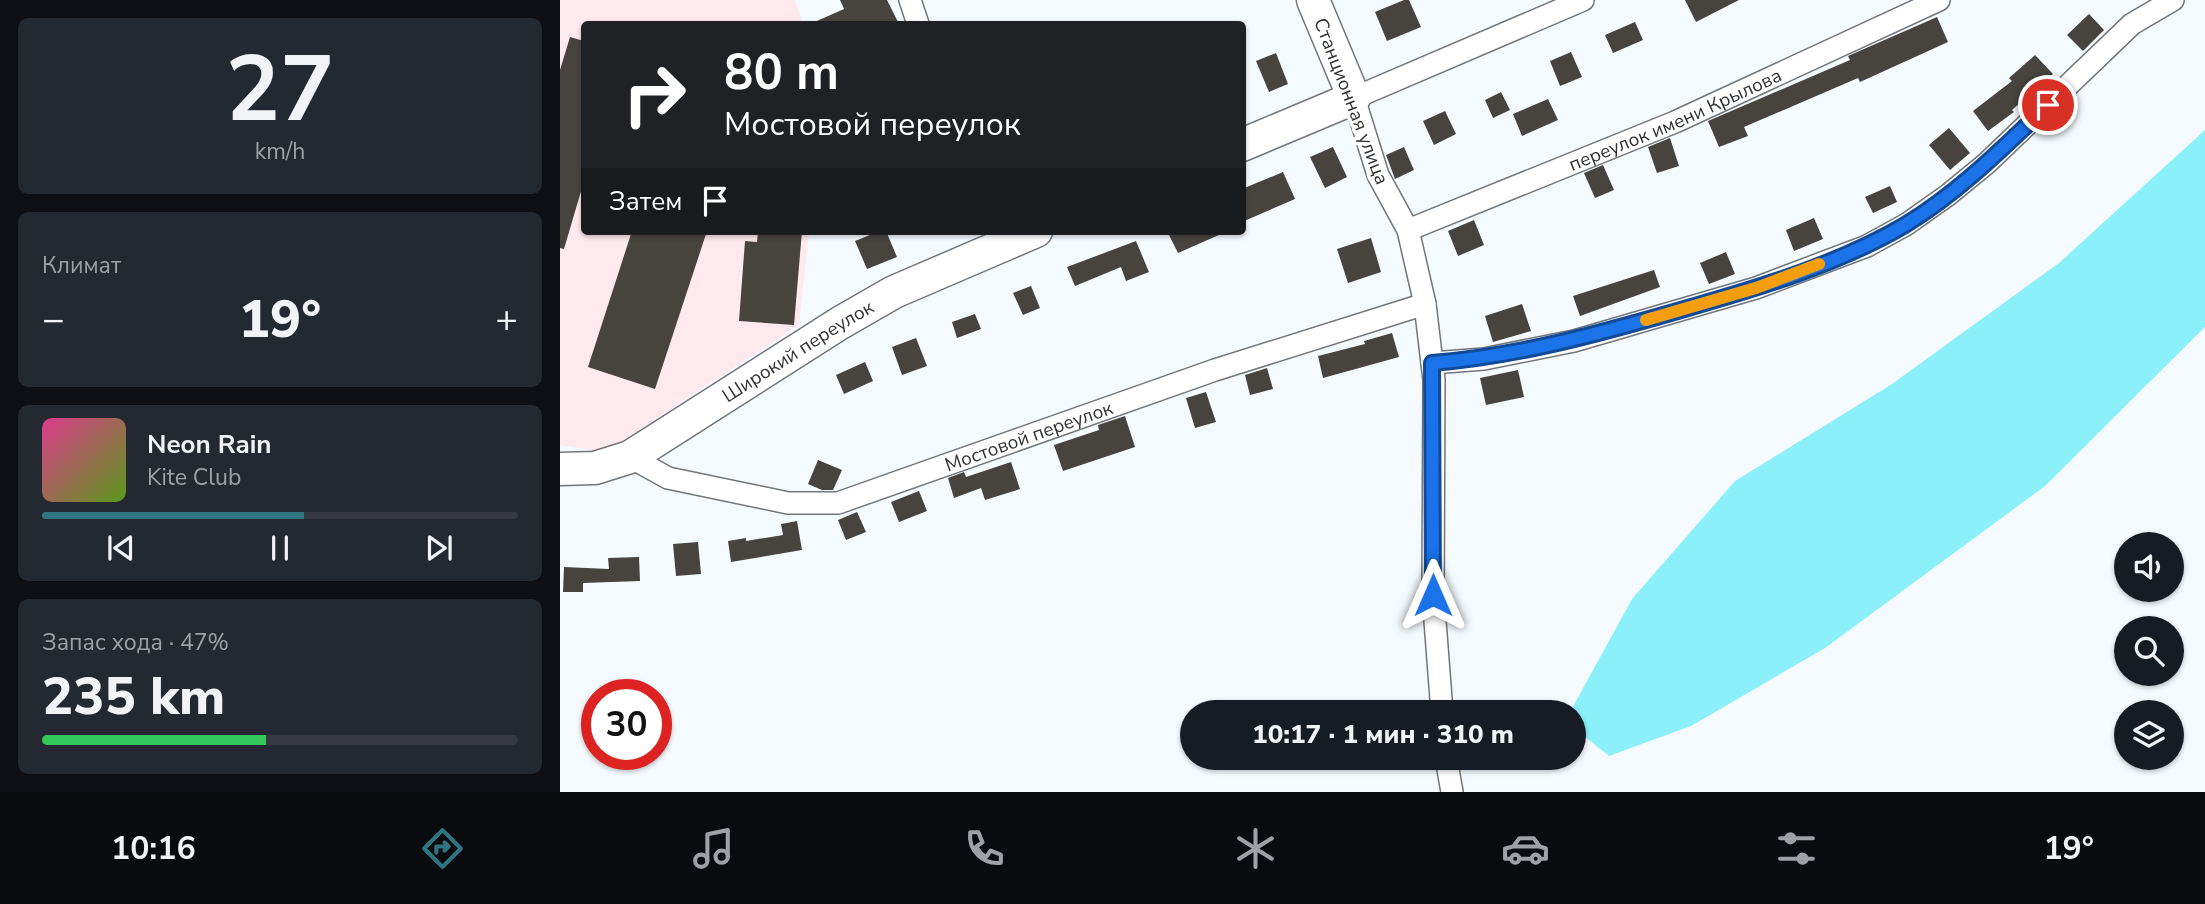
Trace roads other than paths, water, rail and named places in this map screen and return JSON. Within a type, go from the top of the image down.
[{"type":"main road","name":"Станционная улица","points":[[1313,0],[1354,98]]},
{"type":"main road","points":[[1246,143],[1354,98]]},
{"type":"main road","name":"Широкий переулок","points":[[560,469],[595,468],[630,457],[840,323],[894,292],[1016,235]]},
{"type":"street","points":[[910,0],[917,21]]},
{"type":"street","points":[[1354,98],[1583,0]]},
{"type":"street","name":"переулок имени Крылова","points":[[1408,230],[1675,122],[1939,0]]},
{"type":"street","points":[[1432,363],[1484,359],[1574,341],[1756,288],[1867,246],[1948,195],[1987,163],[2132,23],[2173,0]]},
{"type":"street","name":"Станционная улица","points":[[1354,98],[1378,175],[1408,230],[1425,304],[1432,363],[1433,595],[1441,700]]},
{"type":"street","name":"Мостовой переулок","points":[[630,457],[668,478],[789,503],[838,503],[1214,370],[1425,304]]},
{"type":"street","points":[[1448,770],[1452,792]]},
{"type":"water","points":[[2205,130],[2205,327],[2045,486],[1825,648],[1691,726],[1609,756],[1586,737],[1586,700],[1577,700],[1632,599],[1735,481],[1892,384],[2059,263]]}]
